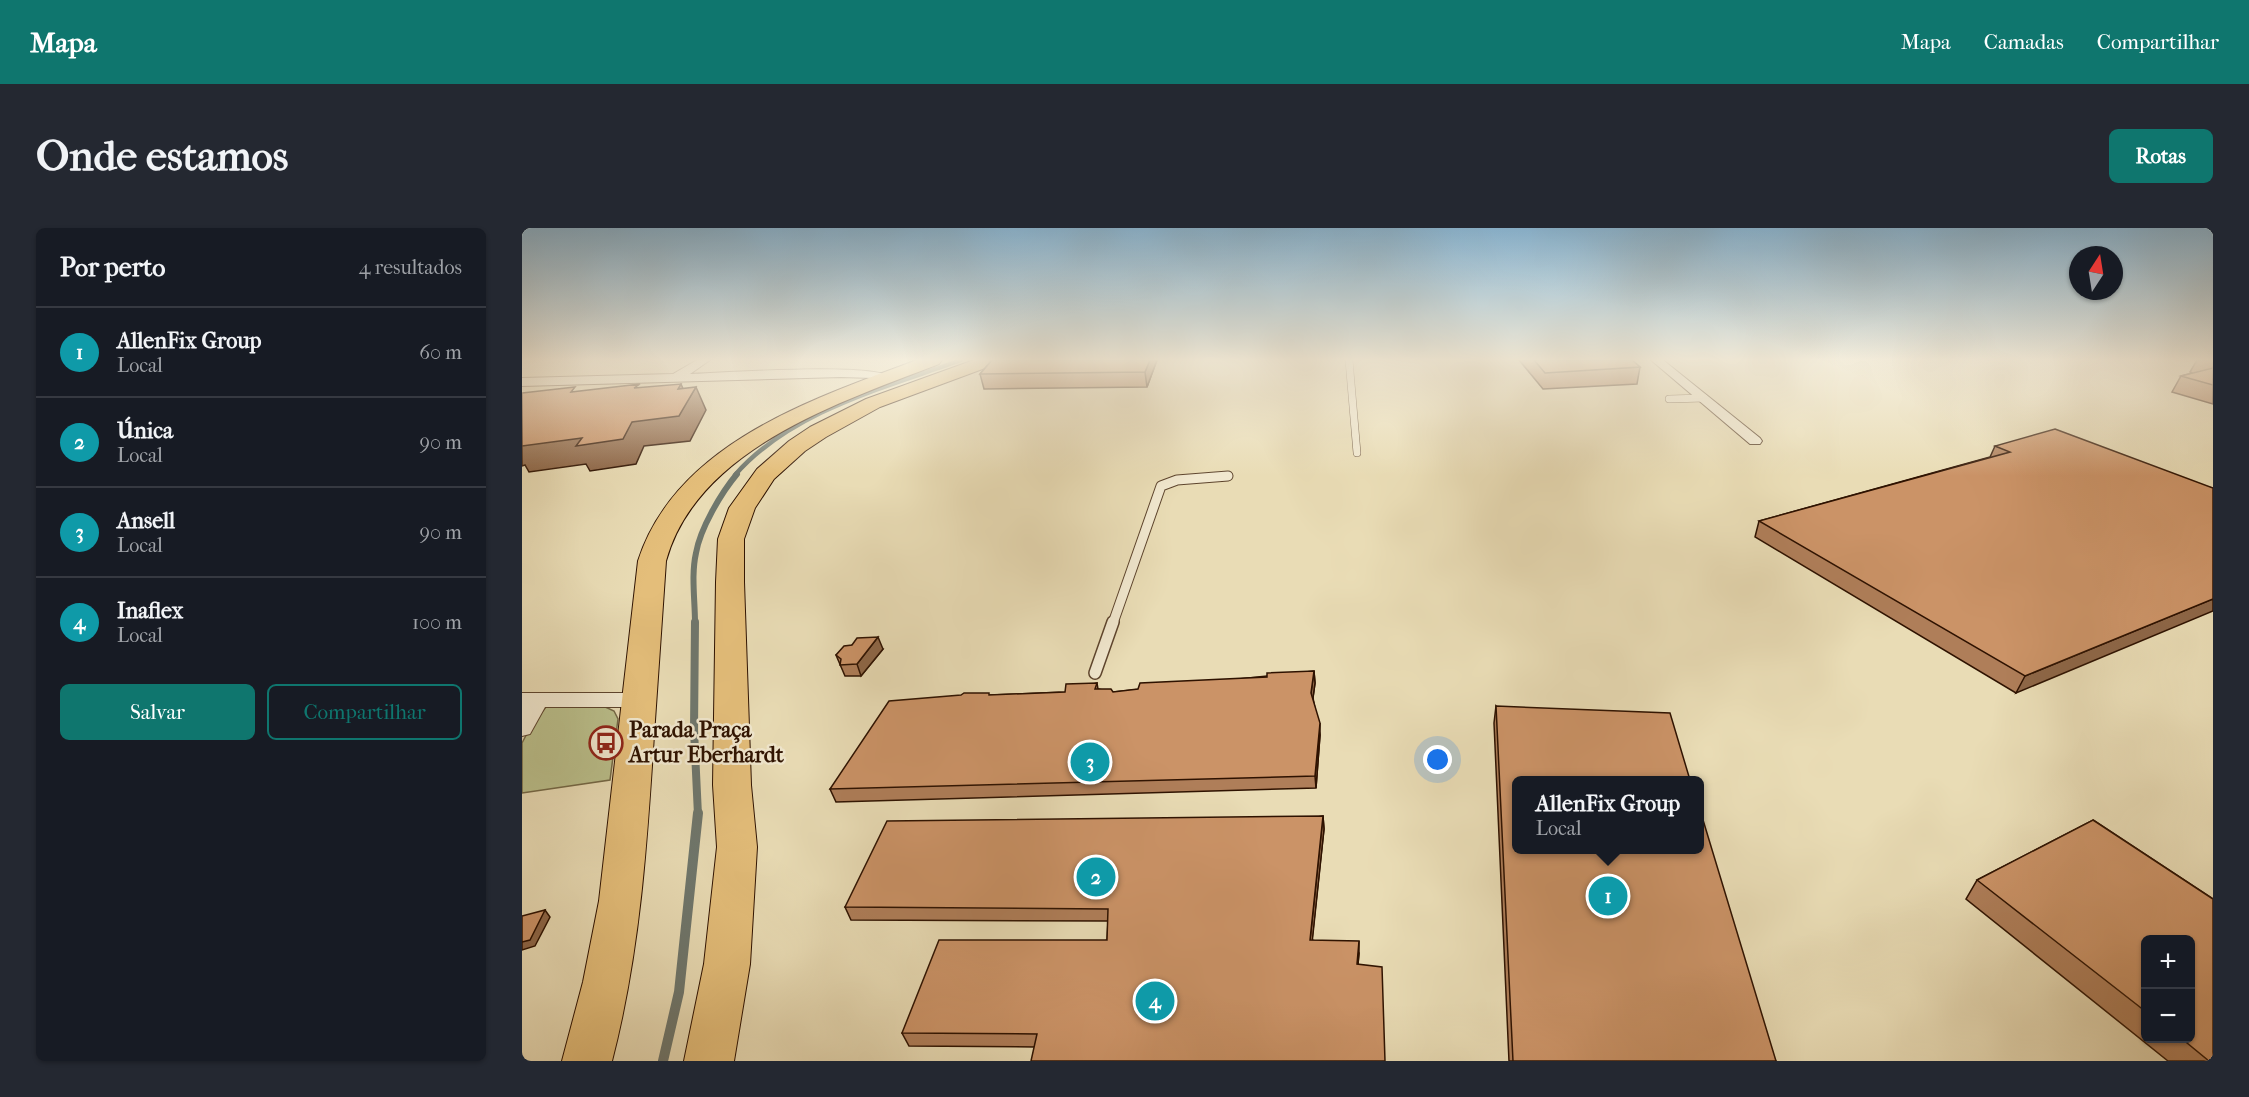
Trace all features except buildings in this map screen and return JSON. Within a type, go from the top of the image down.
[{"type":"main road","points":[[587,1061],[602,1011],[618,917],[630,818],[652,561],[662,532],[680,505],[712,473],[763,434],[833,399]]},
{"type":"main road","points":[[709,1061],[727,964],[737,846],[732,785],[729,693],[731,539],[742,508],[772,468],[818,432],[884,399]]},
{"type":"street","points":[[1705,399],[1755,441]]},
{"type":"street","points":[[522,729],[530,700],[640,700]]},
{"type":"lane","points":[[1352,399],[1357,453]]},
{"type":"lane","points":[[1670,399],[1674,399]]},
{"type":"lane","points":[[1095,673],[1161,486],[1177,480],[1228,476]]},
{"type":"green space","points":[[601,705],[614,711],[618,719],[610,780],[522,793],[522,743],[531,726],[546,707]]},
{"type":"waterway","points":[[735,475],[783,434],[853,399]]},
{"type":"waterway","points":[[695,623],[694,570],[698,543],[712,512],[737,474]]},
{"type":"waterway","points":[[695,623],[694,730],[698,814]]},
{"type":"waterway","points":[[663,1061],[679,992],[698,814]]},
{"type":"place","name":"Parada Praça Artur Eberhardt","points":[[606,743]]},
{"type":"place","name":"Ansell","points":[[1090,762]]},
{"type":"place","name":"Única","points":[[1096,877]]},
{"type":"place","name":"AllenFix Group","points":[[1608,896]]},
{"type":"place","name":"Inaflex","points":[[1155,1001]]}]
